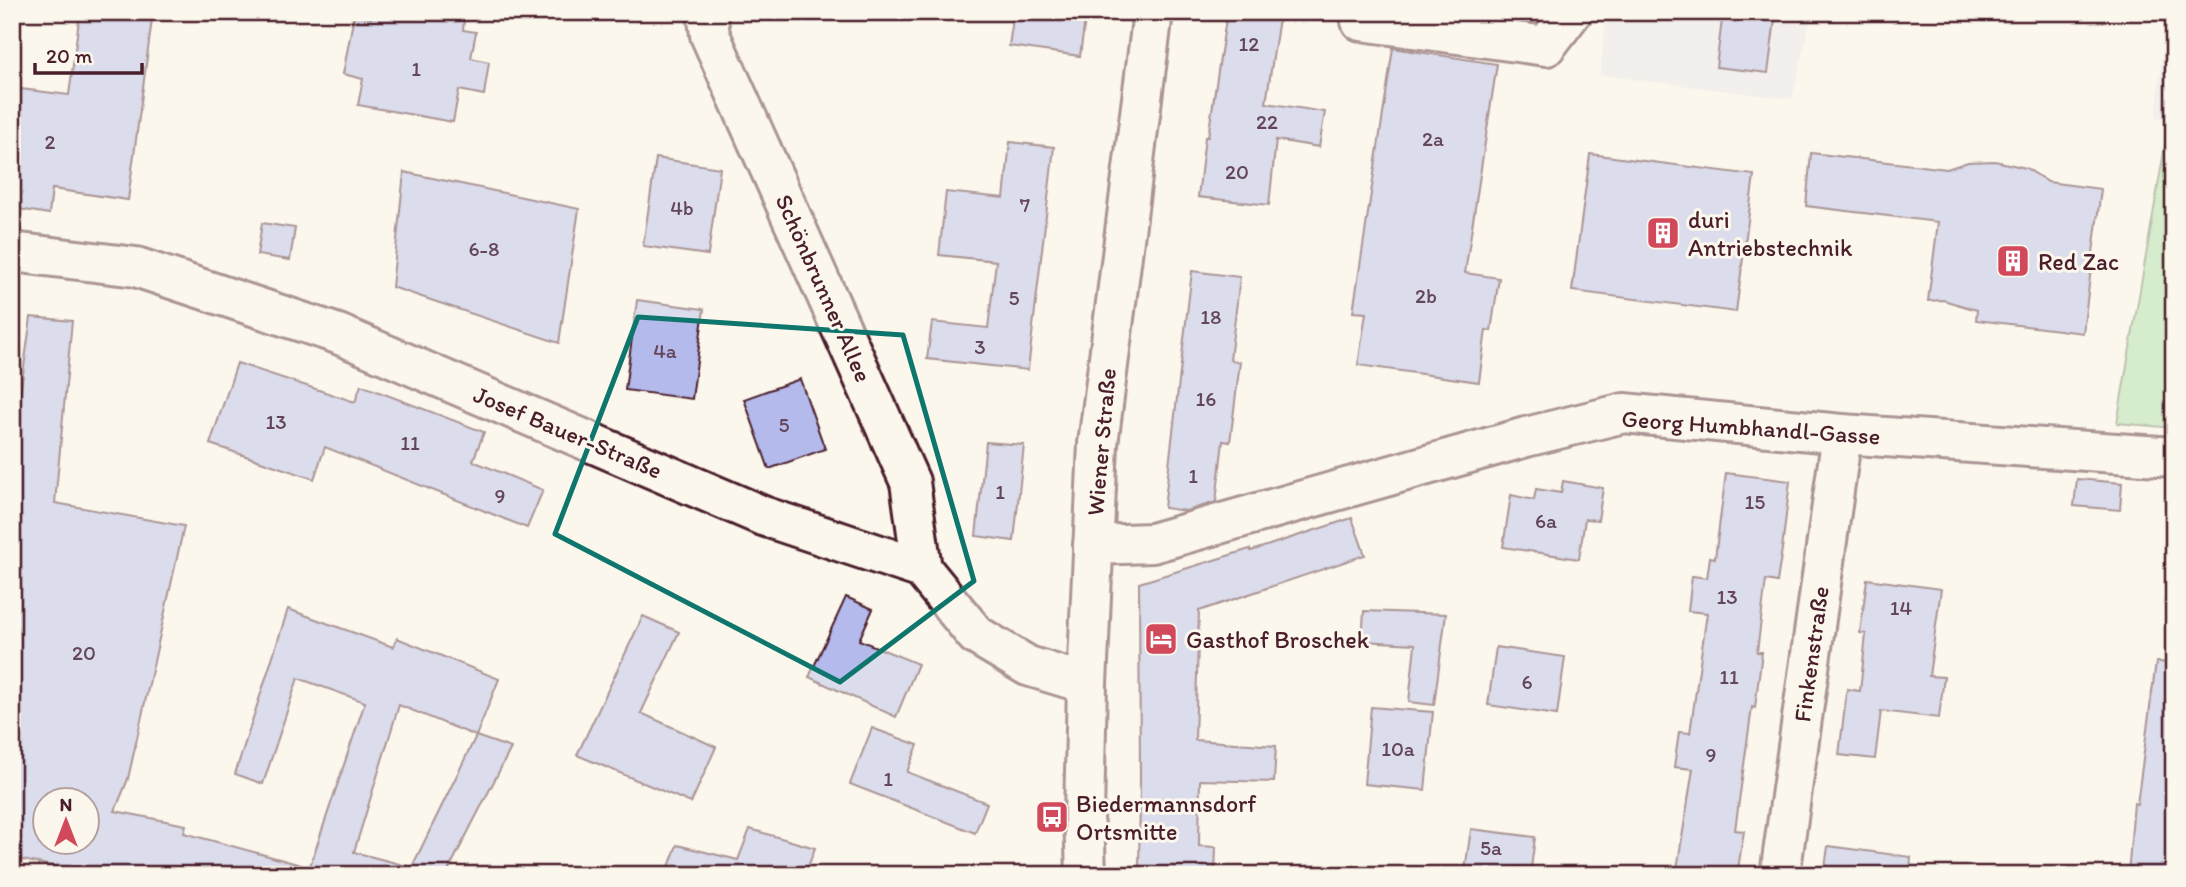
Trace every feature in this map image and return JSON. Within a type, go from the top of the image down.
[{"type":"street","name":"Schönbrunner Allee","points":[[707,12],[710,35],[910,482],[922,569]]},
{"type":"street","name":"Wiener Straße","points":[[1086,875],[1084,815],[1087,684],[1098,444],[1153,12]]},
{"type":"street","points":[[1361,21],[1546,46],[1572,12]]},
{"type":"street","name":"Josef Bauer-Straße","points":[[12,252],[136,267],[338,334],[763,516],[922,569]]},
{"type":"street","name":"Georg Humbhandl-Gasse","points":[[1093,545],[1152,543],[1526,437],[1624,413],[1842,434],[2174,457]]},
{"type":"street","name":"Finkenstraße","points":[[1780,875],[1842,434]]},
{"type":"street","points":[[922,569],[976,635],[1028,666],[1087,684]]},
{"type":"highlighted area","points":[[638,317],[903,335],[974,581],[840,682],[555,534]]},
{"type":"shaded area","points":[[1607,12],[1812,12],[1792,99],[1600,75]]},
{"type":"shaded area","points":[[2166,12],[2174,12],[2174,120],[2156,118]]},
{"type":"green space","points":[[2167,134],[2174,135],[2174,428],[2117,423]]},
{"type":"building","points":[[80,12],[153,12],[128,200],[52,189],[49,214],[12,208],[12,88],[69,95]]},
{"type":"building","points":[[372,12],[465,12],[463,30],[476,32],[471,58],[489,62],[484,95],[459,90],[453,122],[358,105],[363,79],[343,74],[354,15],[371,18]]},
{"type":"building","points":[[1014,12],[1086,12],[1080,56],[1009,46]]},
{"type":"building","points":[[1227,12],[1280,12],[1266,103],[1325,112],[1319,147],[1276,140],[1269,205],[1198,197],[1205,137],[1208,137]]},
{"type":"building","points":[[1723,12],[1776,12],[1768,73],[1716,67]]},
{"type":"building","points":[[1393,48],[1497,64],[1465,273],[1499,278],[1491,331],[1486,330],[1479,382],[1358,365],[1366,313],[1353,312]]},
{"type":"building","points":[[1010,142],[1054,147],[1028,370],[927,359],[932,322],[988,328],[996,261],[939,255],[946,192],[1004,198]]},
{"type":"building","name":"Red Zac","points":[[1811,153],[1947,169],[1968,162],[1995,161],[2026,168],[2048,182],[2101,189],[2083,333],[1976,320],[1977,310],[1943,300],[1928,301],[1938,222],[1806,206]]},
{"type":"building","name":"duri Antriebstechnik","points":[[1590,154],[1754,175],[1736,312],[1572,291]]},
{"type":"building","points":[[656,158],[720,168],[708,255],[643,246]]},
{"type":"building","points":[[404,172],[579,209],[559,343],[392,287]]},
{"type":"building","points":[[262,223],[295,228],[290,260],[257,255]]},
{"type":"building","points":[[1192,271],[1240,277],[1230,360],[1240,362],[1230,442],[1223,441],[1216,502],[1186,511],[1164,508]]},
{"type":"building","points":[[637,300],[704,309],[692,399],[625,390]]},
{"type":"building","points":[[31,317],[72,321],[55,503],[184,526],[128,779],[115,811],[186,825],[184,833],[305,866],[304,875],[97,875],[12,858],[12,452]]},
{"type":"building","points":[[237,363],[355,402],[361,385],[484,432],[473,461],[543,490],[527,528],[325,447],[314,479],[210,444]]},
{"type":"building","points":[[800,379],[825,449],[769,469],[744,399]]},
{"type":"building","points":[[986,442],[1024,445],[1014,541],[976,536]]},
{"type":"building","points":[[1726,473],[1790,481],[1782,549],[1777,582],[1766,580],[1757,652],[1762,652],[1735,830],[1744,831],[1737,875],[1676,875],[1693,769],[1674,767],[1679,732],[1690,733],[1707,613],[1688,611],[1692,576],[1707,578],[1710,557],[1715,558]]},
{"type":"building","points":[[2077,479],[2122,483],[2120,510],[2074,506]]},
{"type":"building","points":[[1563,481],[1603,488],[1598,520],[1585,519],[1579,559],[1503,547],[1511,495],[1534,500],[1536,489],[1561,493]]},
{"type":"building","points":[[1352,518],[1365,555],[1199,611],[1195,740],[1276,746],[1274,782],[1200,780],[1199,846],[1216,847],[1215,875],[1139,875],[1139,583]]},
{"type":"building","points":[[1867,579],[1941,589],[1929,676],[1944,677],[1939,718],[1881,711],[1875,759],[1839,755],[1847,689],[1860,691],[1866,634],[1860,633]]},
{"type":"building","points":[[846,597],[873,609],[859,640],[918,664],[896,717],[809,677]]},
{"type":"building","points":[[288,609],[393,647],[397,638],[499,679],[476,736],[399,705],[354,852],[407,866],[405,875],[307,875],[365,702],[298,678],[263,784],[235,774]]},
{"type":"building","points":[[1364,611],[1446,614],[1434,705],[1409,702],[1415,644],[1362,641]]},
{"type":"building","points":[[643,616],[679,632],[641,713],[716,747],[691,803],[577,755]]},
{"type":"building","points":[[1496,647],[1565,657],[1557,715],[1488,705]]},
{"type":"building","points":[[2156,662],[2174,663],[2174,875],[2128,875],[2134,803],[2137,804]]},
{"type":"building","points":[[1371,707],[1433,712],[1425,790],[1364,784]]},
{"type":"building","points":[[872,728],[918,745],[907,772],[987,803],[975,833],[850,784]]},
{"type":"building","points":[[476,736],[511,748],[446,875],[408,875]]},
{"type":"building","points":[[750,829],[815,848],[805,875],[666,875],[677,845],[738,860]]},
{"type":"building","points":[[1471,829],[1535,837],[1531,869],[1515,867],[1514,875],[1465,870]]},
{"type":"building","points":[[1828,846],[1911,857],[1910,875],[1824,875]]},
{"type":"place","name":"duri Antriebstechnik","points":[[1663,233]]},
{"type":"place","name":"Red Zac","points":[[2013,261]]},
{"type":"place","name":"Gasthof Broschek","points":[[1161,639]]},
{"type":"place","name":"Biedermannsdorf Ortsmitte","points":[[1052,817]]}]
